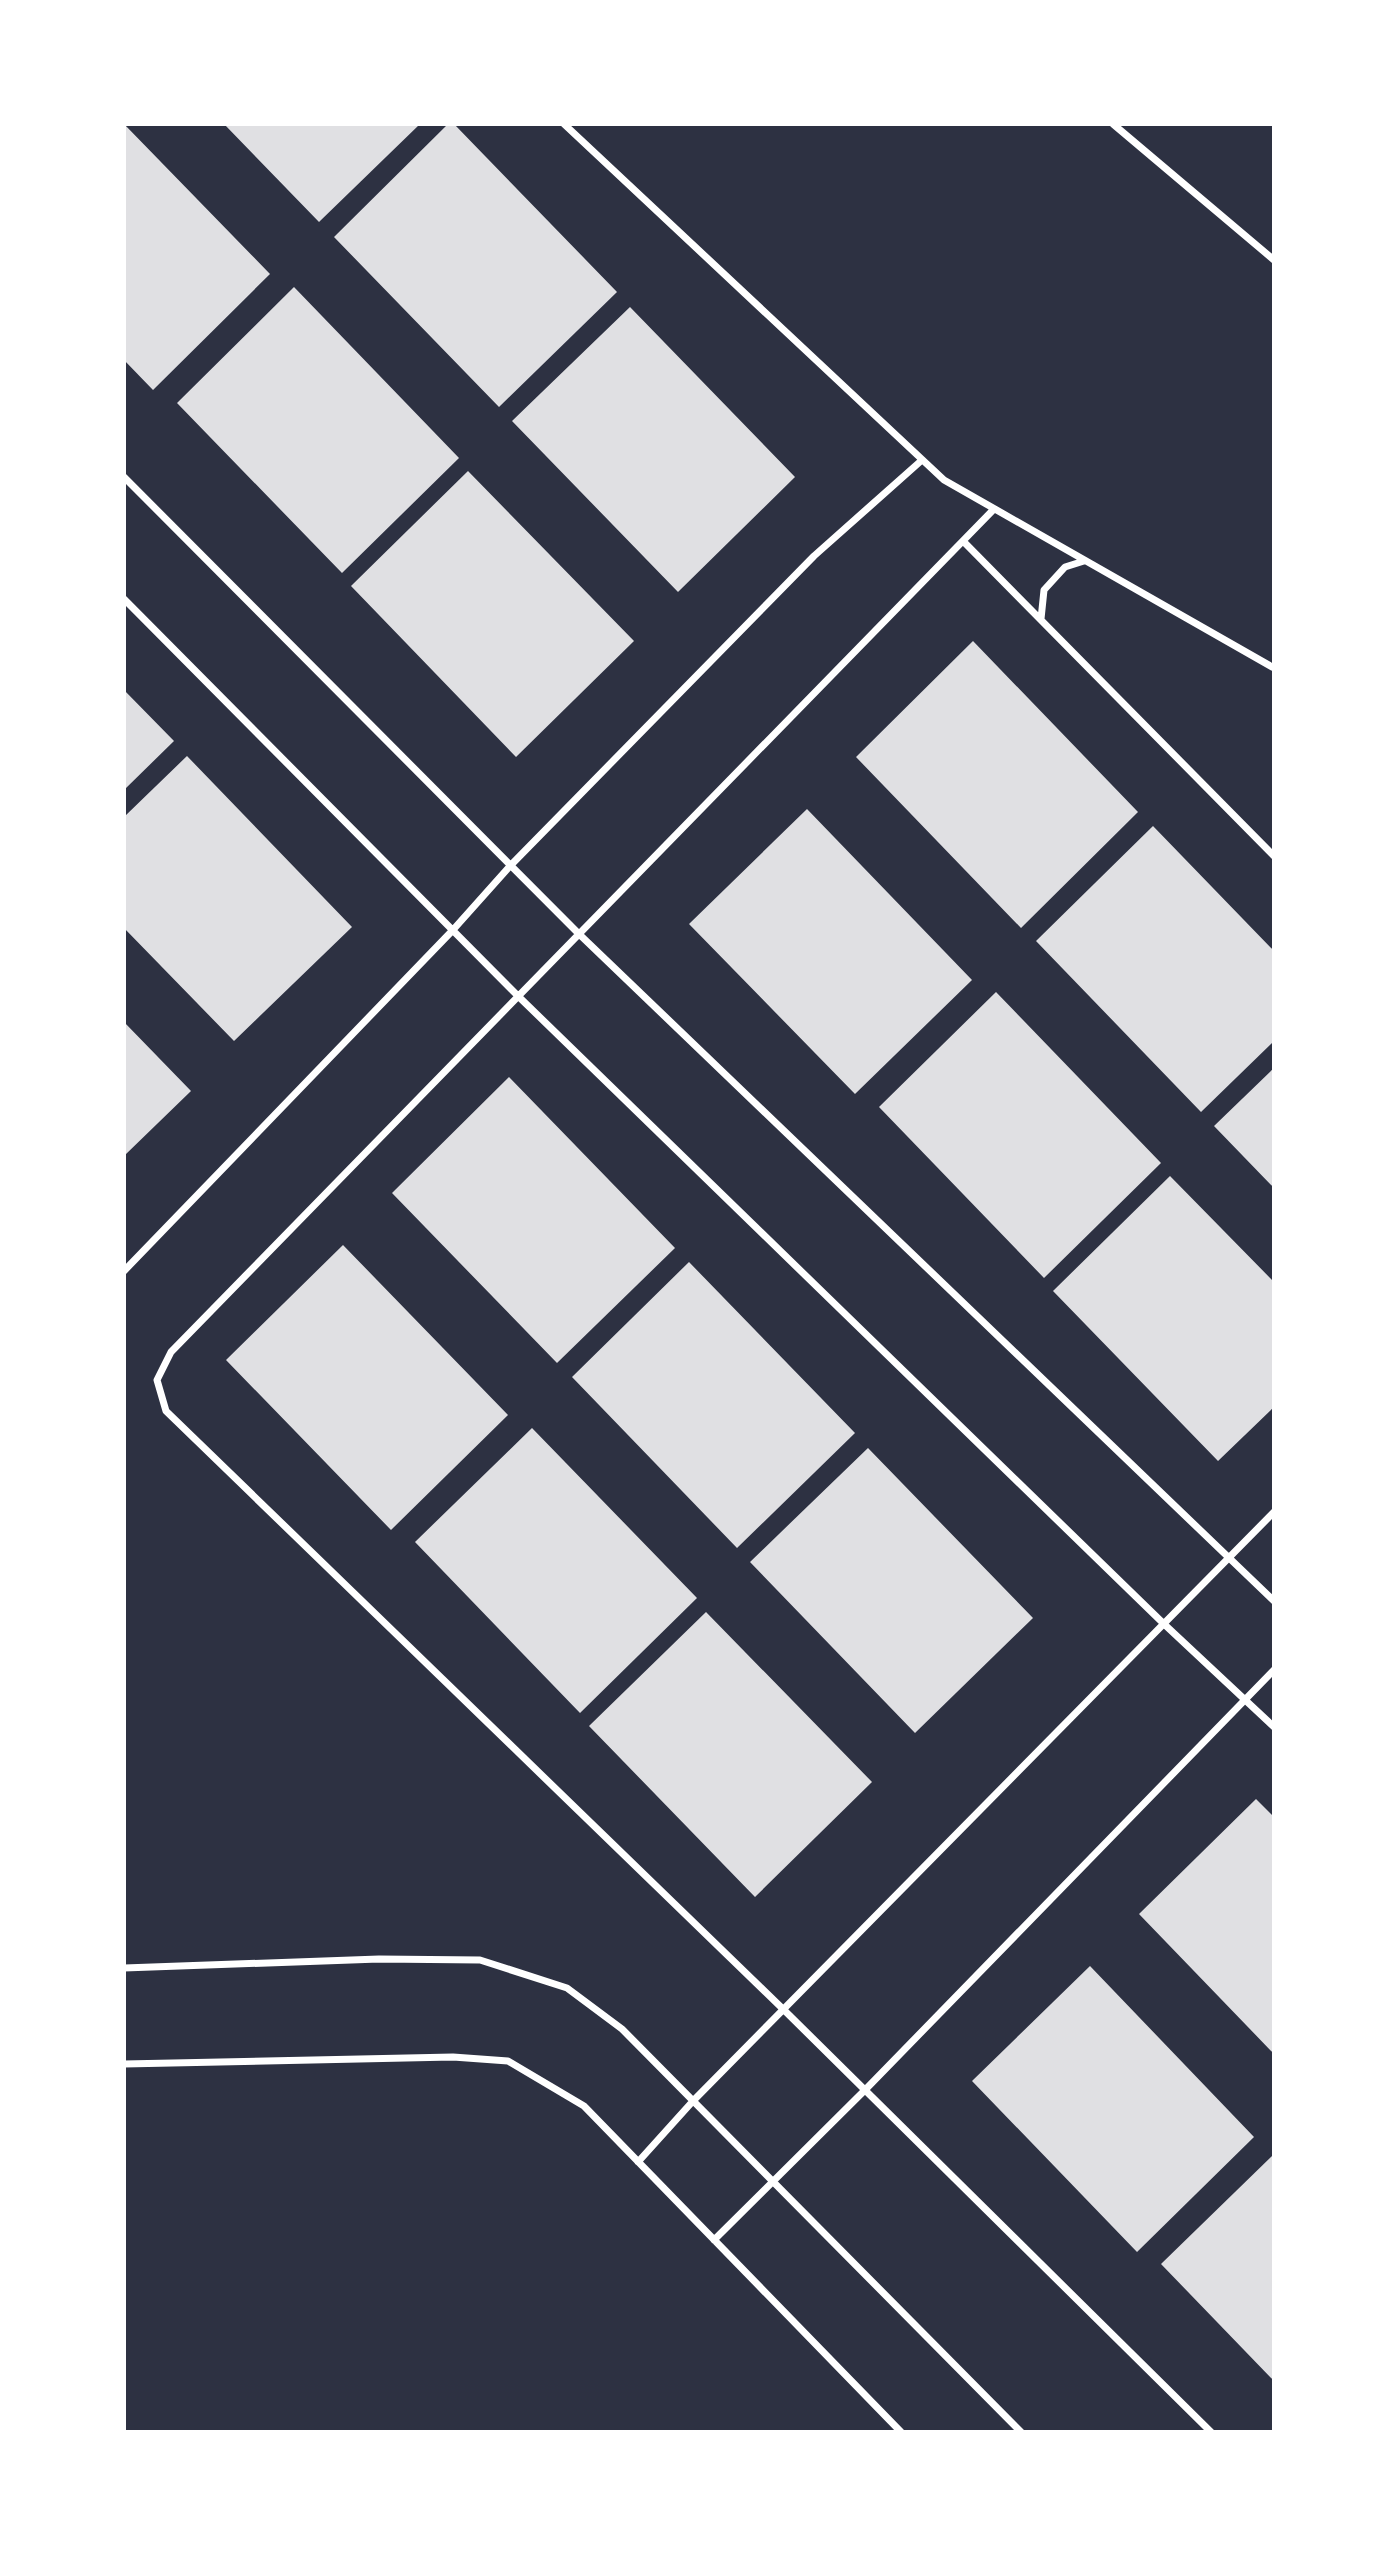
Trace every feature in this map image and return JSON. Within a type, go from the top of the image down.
[{"type":"street","points":[[564,124],[944,480],[1274,668]]},
{"type":"street","points":[[1113,124],[1274,260]]},
{"type":"street","points":[[124,1271],[452,930],[510,866],[814,556],[922,460]]},
{"type":"street","points":[[124,477],[579,934],[1274,1601]]},
{"type":"street","points":[[994,509],[171,1352],[157,1380],[166,1411],[784,2010],[1211,2432]]},
{"type":"street","points":[[963,541],[1274,856]]},
{"type":"street","points":[[1041,619],[1044,590],[1065,567],[1084,561]]},
{"type":"street","points":[[124,599],[518,996],[1164,1624],[1274,1727]]},
{"type":"street","points":[[639,2162],[693,2101],[1274,1512]]},
{"type":"street","points":[[714,2240],[865,2090],[1274,1670]]},
{"type":"street","points":[[124,1968],[379,1959],[480,1960],[567,1988],[622,2029],[1021,2432]]},
{"type":"street","points":[[124,2064],[453,2057],[508,2061],[584,2106],[901,2432]]},
{"type":"building","points":[[124,124],[270,274],[153,390],[124,360]]},
{"type":"building","points":[[224,124],[420,124],[319,222]]},
{"type":"building","points":[[448,124],[454,124],[617,292],[499,407],[334,237]]},
{"type":"building","points":[[294,287],[459,458],[342,573],[177,403]]},
{"type":"building","points":[[630,307],[795,477],[678,592],[512,421]]},
{"type":"building","points":[[468,471],[634,641],[516,757],[351,586]]},
{"type":"building","points":[[973,641],[1138,812],[1021,928],[856,757]]},
{"type":"building","points":[[124,690],[174,741],[124,790]]},
{"type":"building","points":[[187,756],[352,927],[234,1041],[124,928],[124,817]]},
{"type":"building","points":[[807,809],[972,980],[855,1094],[689,924]]},
{"type":"building","points":[[1153,826],[1274,951],[1274,1041],[1201,1112],[1036,941]]},
{"type":"building","points":[[996,992],[1161,1163],[1044,1278],[879,1107]]},
{"type":"building","points":[[124,1022],[191,1091],[124,1156]]},
{"type":"building","points":[[1274,1068],[1274,1188],[1214,1126]]},
{"type":"building","points":[[509,1077],[675,1248],[557,1363],[392,1193]]},
{"type":"building","points":[[1170,1176],[1274,1282],[1274,1407],[1218,1461],[1053,1291]]},
{"type":"building","points":[[343,1245],[508,1415],[391,1530],[226,1360]]},
{"type":"building","points":[[689,1262],[855,1433],[737,1548],[572,1377]]},
{"type":"building","points":[[532,1428],[697,1598],[580,1713],[415,1542]]},
{"type":"building","points":[[868,1448],[1033,1618],[915,1733],[750,1562]]},
{"type":"building","points":[[706,1612],[872,1782],[755,1897],[589,1726]]},
{"type":"building","points":[[1256,1799],[1274,1817],[1274,2054],[1139,1914]]},
{"type":"building","points":[[1090,1966],[1254,2137],[1137,2252],[972,2081]]},
{"type":"building","points":[[1274,2154],[1274,2381],[1161,2264]]}]
